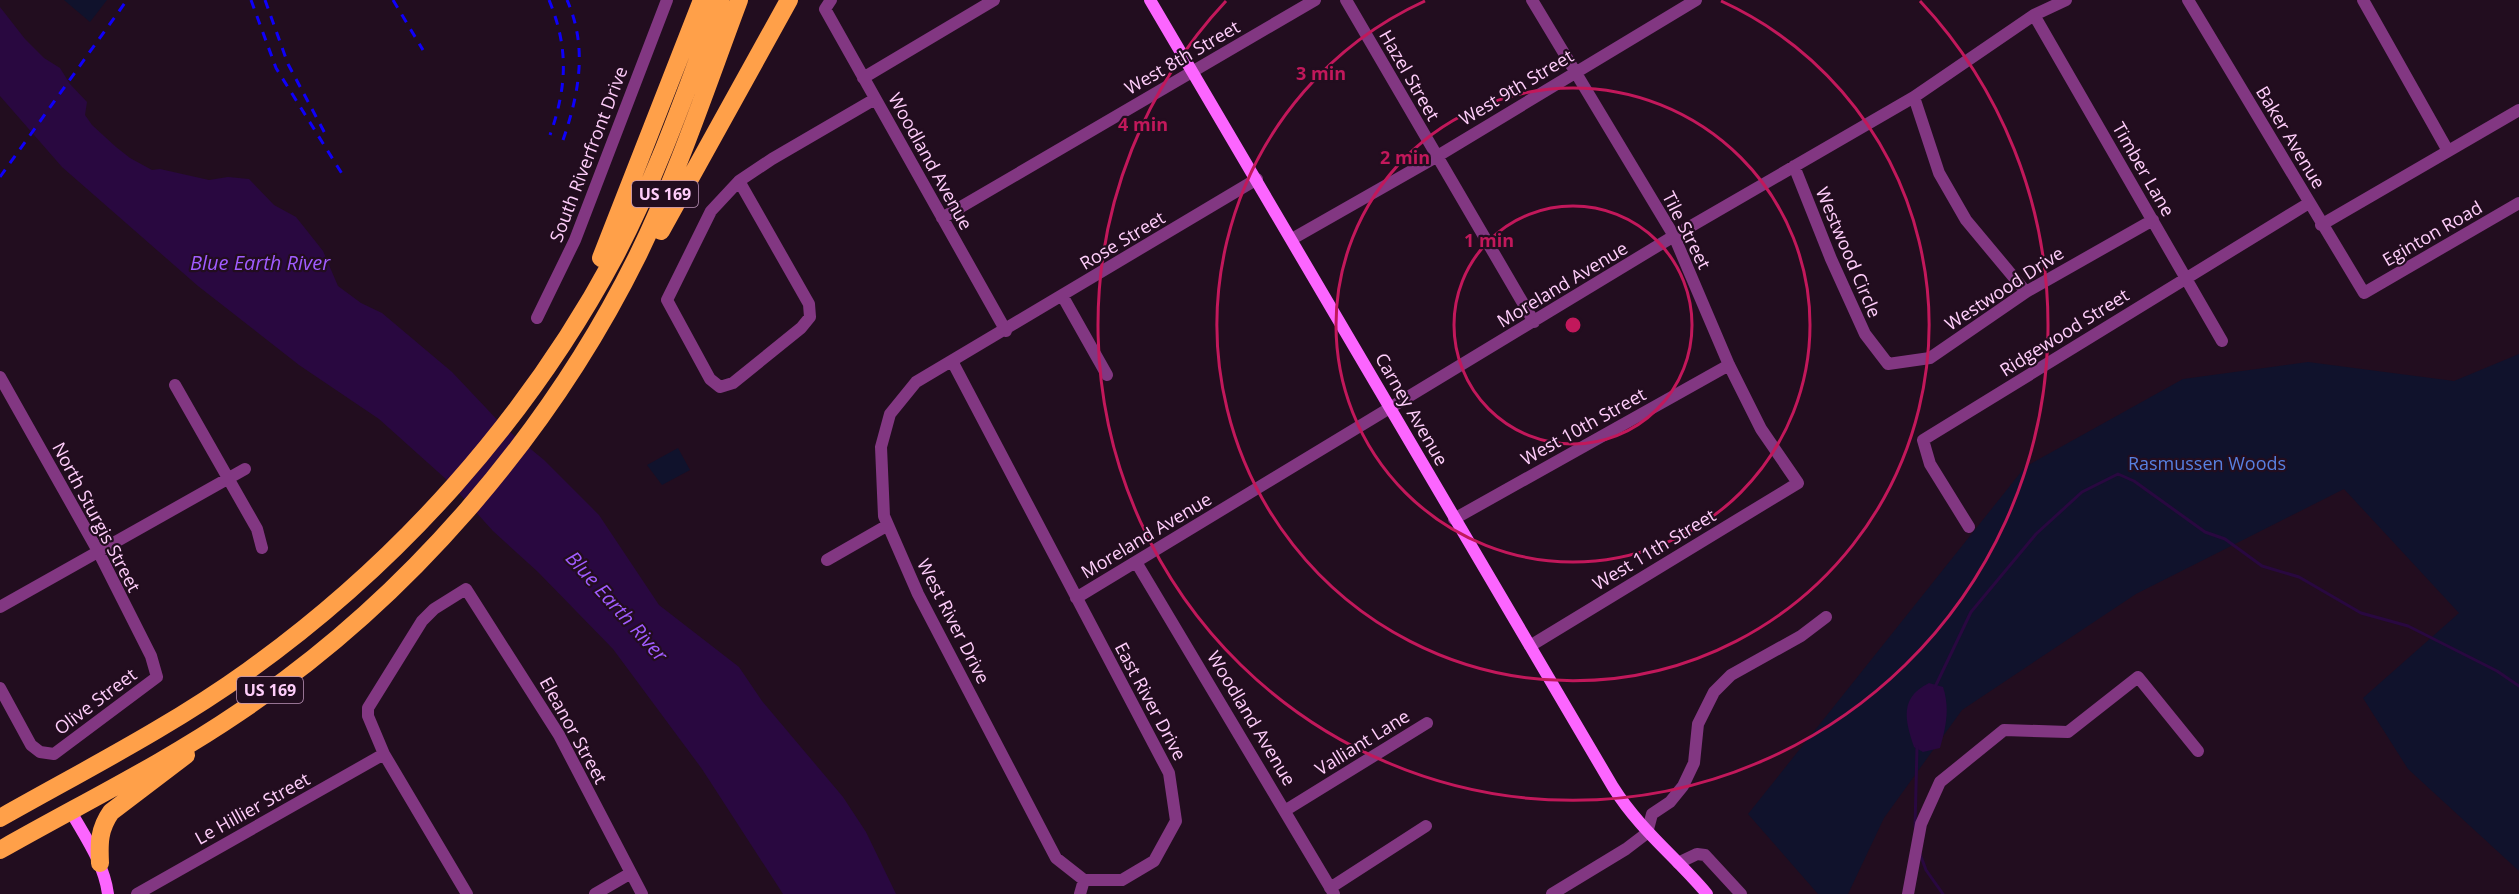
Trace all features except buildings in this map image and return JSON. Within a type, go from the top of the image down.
[{"type":"highway","points":[[568,336],[628,195],[702,0]]},
{"type":"highway","name":"US 169","points":[[0,818],[192,708],[282,645],[368,573],[426,516],[466,471],[548,365],[568,336],[616,254],[665,147],[720,0]]},
{"type":"highway","name":"US 169","points":[[0,850],[238,714],[340,637],[445,534],[527,435],[568,377],[605,318],[638,255],[665,195],[739,0]]},
{"type":"highway","points":[[605,318],[648,253],[789,0]]},
{"type":"highway","points":[[100,863],[99,837],[111,812],[238,714]]},
{"type":"highway","points":[[70,810],[68,800],[71,785],[85,770]]},
{"type":"main road","name":"Carney Avenue","points":[[1150,0],[1629,813],[1707,894]]},
{"type":"main road","points":[[70,810],[100,863],[106,878],[108,894]]},
{"type":"street","name":"South Riverfront Drive","points":[[537,318],[575,240],[667,0]]},
{"type":"street","points":[[863,78],[994,0]]},
{"type":"street","name":"West 8th Street","points":[[942,218],[1315,0]]},
{"type":"street","name":"Hazel Street","points":[[1346,0],[1534,322]]},
{"type":"street","name":"Tile Street","points":[[1532,0],[1674,236],[1729,365],[1761,429],[1798,483]]},
{"type":"street","name":"West 9th Street","points":[[1292,239],[1436,157],[1696,0]]},
{"type":"street","name":"Moreland Avenue","points":[[1076,598],[1674,236],[1914,97],[2034,15],[2066,0]]},
{"type":"street","name":"Baker Avenue","points":[[2188,0],[2321,225],[2364,293]]},
{"type":"street","points":[[2363,0],[2448,151]]},
{"type":"street","name":"Woodland Avenue","points":[[828,5],[863,78],[1006,331]]},
{"type":"street","name":"Timber Lane","points":[[2034,15],[2222,341]]},
{"type":"street","points":[[1914,97],[1939,173],[1966,220],[2026,292]]},
{"type":"street","points":[[739,180],[809,304],[810,317],[801,328],[733,383],[720,387],[710,379],[667,300],[711,211],[739,180],[875,99]]},
{"type":"street","points":[[2321,225],[2519,110]]},
{"type":"street","name":"Westwood Circle","points":[[1794,166],[1845,291],[1865,334],[1876,349]]},
{"type":"street","name":"Rose Street","points":[[1006,331],[1257,179]]},
{"type":"street","name":"Ridgewood Street","points":[[1969,527],[1930,464],[1923,440],[2309,203]]},
{"type":"street","name":"Eginton Road","points":[[2364,293],[2519,203]]},
{"type":"street","name":"Westwood Drive","points":[[1876,349],[1888,364],[1930,358],[2026,292],[2153,220]]},
{"type":"street","points":[[1063,297],[1107,375]]},
{"type":"street","name":"West River Drive","points":[[1006,331],[916,382],[890,414],[881,447],[884,516],[918,594],[1056,858],[1084,880]]},
{"type":"street","points":[[952,360],[1076,598]]},
{"type":"street","name":"West 10th Street","points":[[1454,519],[1729,365]]},
{"type":"street","name":"North Sturgis Street","points":[[0,377],[98,551],[152,656],[157,677]]},
{"type":"street","points":[[175,386],[256,529],[262,548]]},
{"type":"street","points":[[0,607],[245,469]]},
{"type":"street","name":"West 11th Street","points":[[1530,646],[1798,483]]},
{"type":"street","points":[[827,560],[888,525]]},
{"type":"street","name":"Woodland Avenue","points":[[1136,562],[1286,810],[1332,891]]},
{"type":"street","name":"Eleanor Street","points":[[384,754],[368,716],[370,700],[422,621],[434,609],[466,589],[559,735],[642,894]]},
{"type":"street","name":"East River Drive","points":[[1076,598],[1170,773],[1176,822],[1154,861],[1122,880],[1084,880]]},
{"type":"street","points":[[1552,894],[1626,849],[1647,833],[1653,814],[1670,802],[1683,786],[1694,763],[1698,724],[1714,692],[1731,675],[1801,636],[1826,617]]},
{"type":"street","name":"Olive Street","points":[[0,688],[31,745],[40,752],[54,754],[157,677]]},
{"type":"street","points":[[1908,894],[1921,824],[1940,782],[2004,730],[2068,732],[2138,677],[2198,751]]},
{"type":"street","name":"Valliant Lane","points":[[1286,810],[1427,723]]},
{"type":"street","points":[[384,754],[467,894]]},
{"type":"street","name":"Le Hillier Street","points":[[137,894],[384,754]]},
{"type":"street","points":[[1332,891],[1426,826]]},
{"type":"street","points":[[1678,863],[1697,854],[1705,855],[1741,894]]},
{"type":"street","points":[[595,894],[631,873]]},
{"type":"street","points":[[1080,894],[1084,880]]},
{"type":"green space","points":[[64,0],[107,0],[90,22]]},
{"type":"green space","name":"Rasmussen Woods","points":[[2519,354],[2519,871],[2408,769],[2363,698],[2459,613],[2344,489],[2136,594],[1962,710],[1884,818],[1848,894],[1818,894],[1748,814],[2025,467],[2183,379],[2308,362],[2454,381]]},
{"type":"green space","points":[[678,448],[690,470],[662,485],[647,465]]},
{"type":"water","name":"Blue Earth River","points":[[0,7],[25,39],[44,58],[60,68],[70,84],[87,102],[85,115],[92,125],[116,147],[152,170],[160,169],[209,180],[228,177],[249,179],[274,205],[296,217],[323,251],[338,286],[361,303],[382,313],[452,372],[504,427],[544,460],[599,515],[659,605],[739,667],[762,701],[843,797],[866,832],[896,894],[783,894],[702,769],[613,649],[538,572],[493,531],[447,480],[379,419],[299,365],[198,286],[62,167],[0,96]]},
{"type":"water","points":[[1929,683],[1943,687],[1946,718],[1940,748],[1923,752],[1914,747],[1908,728],[1907,710],[1913,696]]},
{"type":"waterway","points":[[1935,687],[1971,612],[2036,534],[2082,492],[2118,474],[2134,481],[2205,532],[2225,539],[2262,566],[2299,577],[2361,613],[2408,626],[2497,671],[2519,686]]},
{"type":"waterway","points":[[1915,827],[1917,747]]},
{"type":"waterway","points":[[1920,854],[1926,870],[1943,894]]},
{"type":"railway","points":[[0,177],[127,0]]},
{"type":"railway","points":[[251,0],[276,68],[344,177]]},
{"type":"railway","points":[[265,0],[288,64],[328,139]]},
{"type":"railway","points":[[393,0],[423,50]]},
{"type":"railway","points":[[549,0],[563,51],[560,100],[550,135]]},
{"type":"railway","points":[[563,140],[569,123],[579,70],[577,35],[567,0]]}]
